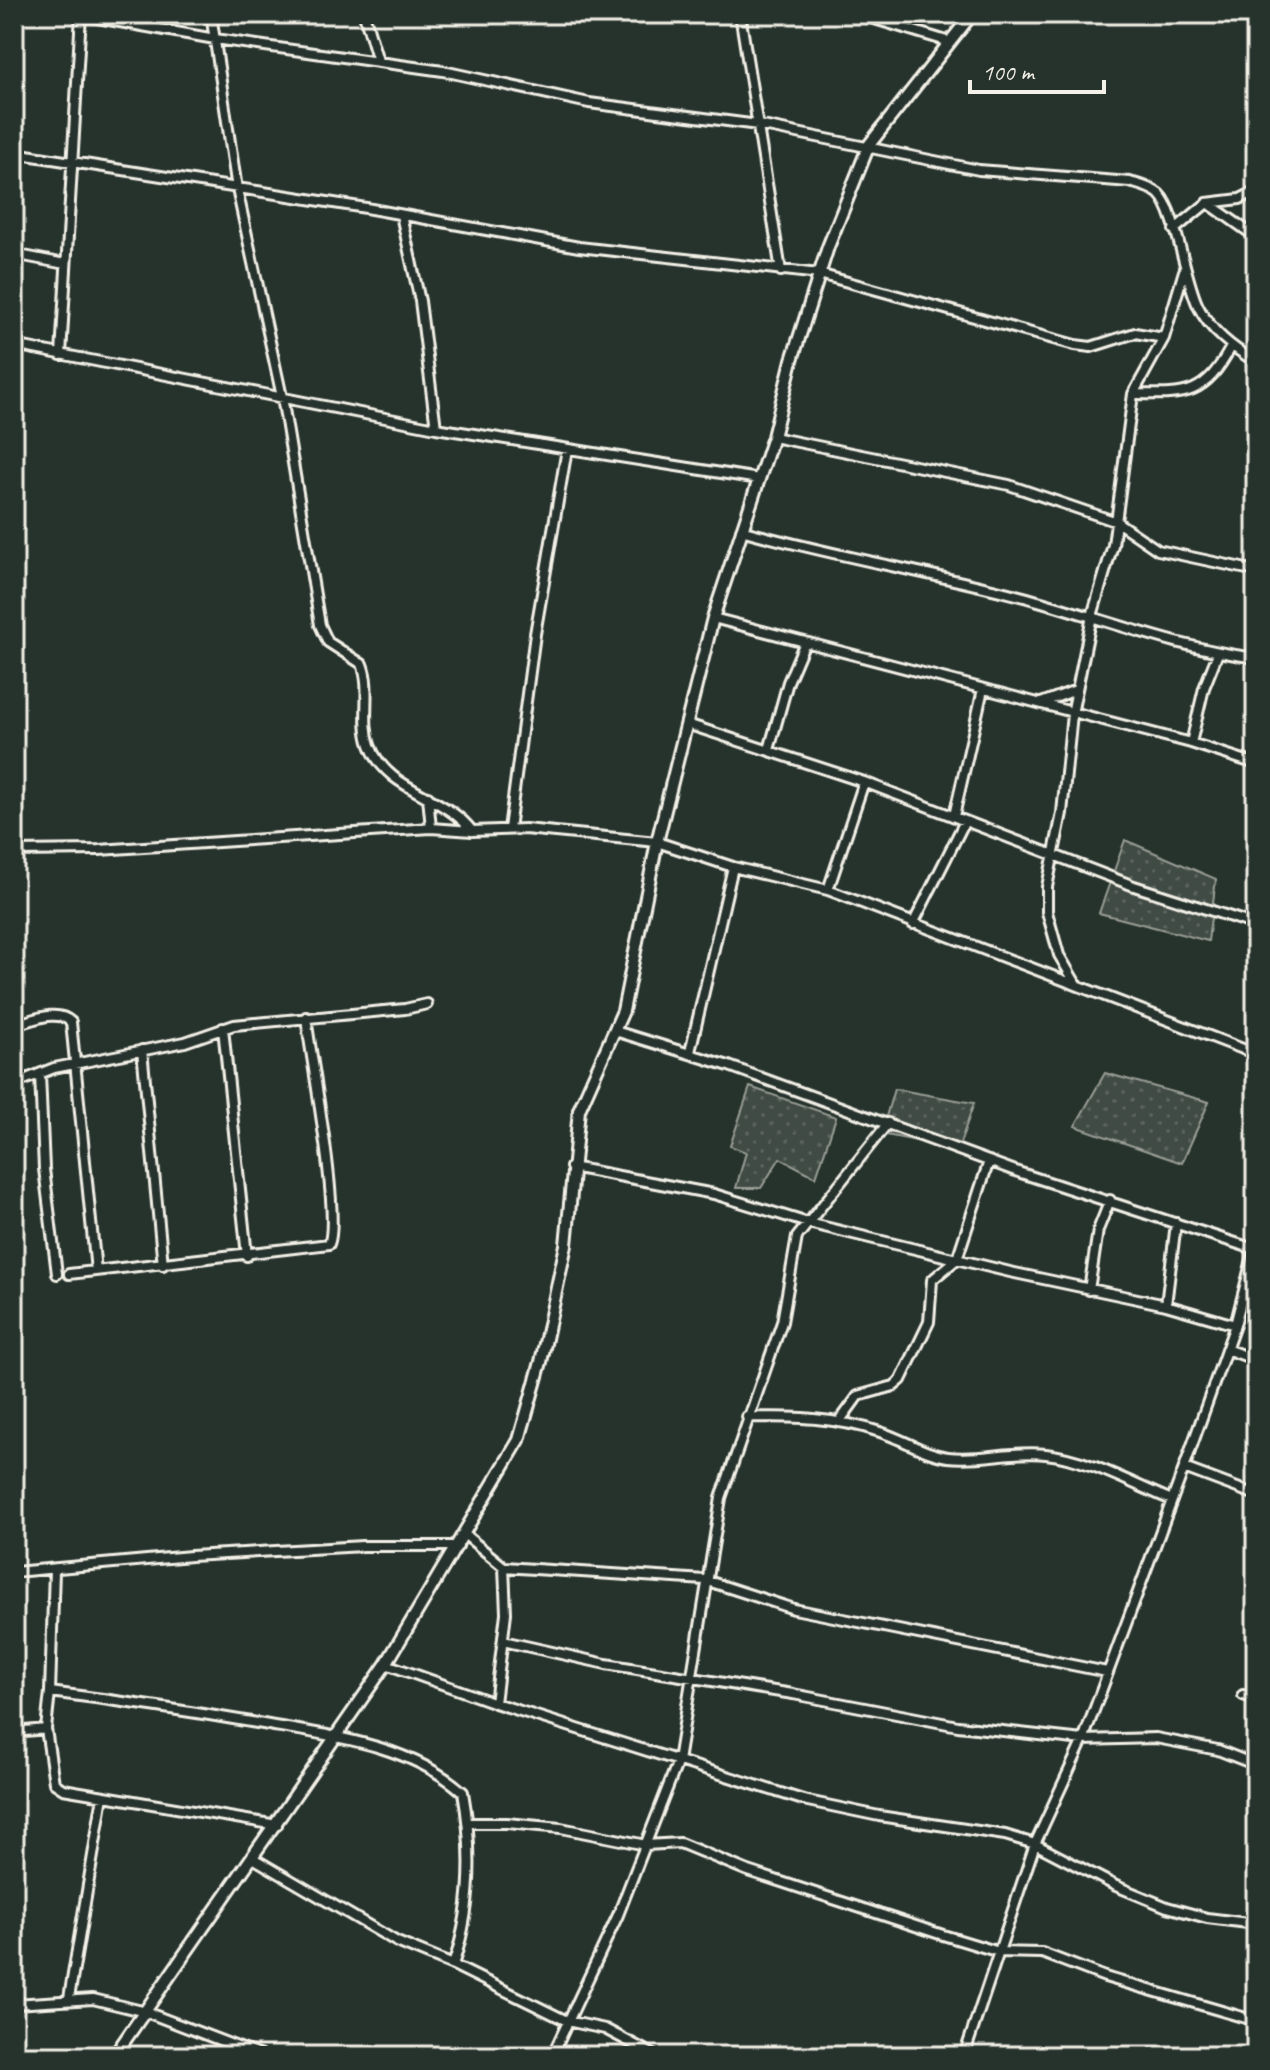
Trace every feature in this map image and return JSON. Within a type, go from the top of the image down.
[{"type":"street","points":[[61,355],[79,14],[215,39],[443,71],[589,103],[758,125],[1004,174],[1130,182],[1159,194],[1199,308],[1231,347],[1256,362]]},
{"type":"street","points":[[211,14],[237,189],[282,397],[311,585],[323,635],[362,664],[367,730],[377,759],[390,776],[449,807],[472,831]]},
{"type":"street","points":[[364,14],[378,61]]},
{"type":"street","points":[[740,14],[781,271]]},
{"type":"street","points":[[858,14],[950,42]]},
{"type":"street","points":[[114,2056],[386,1664],[519,1440],[541,1362],[566,1245],[571,1167],[579,1110],[603,1048],[615,1031],[623,1011],[657,842],[713,618],[773,437],[819,274],[843,203],[869,145],[972,14]]},
{"type":"street","points":[[14,153],[579,247],[819,274],[1075,345],[1091,347],[1135,333],[1164,338]]},
{"type":"street","points":[[1174,230],[1207,203],[1240,199],[1256,191]]},
{"type":"street","points":[[1240,199],[1256,203]]},
{"type":"street","points":[[1207,203],[1256,237]]},
{"type":"street","points":[[401,215],[420,301],[436,428]]},
{"type":"street","points":[[14,254],[65,264]]},
{"type":"street","points":[[1076,985],[1059,955],[1047,912],[1047,887],[1055,854],[1072,714],[1092,616],[1117,522],[1133,394],[1164,338],[1184,271]]},
{"type":"street","points":[[14,345],[436,428],[759,479]]},
{"type":"street","points":[[1133,394],[1175,395],[1193,391],[1217,373],[1231,347]]},
{"type":"street","points":[[773,437],[1009,485],[1117,522],[1158,550],[1256,571]]},
{"type":"street","points":[[509,829],[535,634],[567,449]]},
{"type":"street","points":[[741,530],[1092,616],[1218,653],[1256,658]]},
{"type":"street","points":[[713,618],[1191,743],[1256,764]]},
{"type":"street","points":[[769,750],[788,682],[805,642]]},
{"type":"street","points":[[1191,743],[1204,688],[1218,653]]},
{"type":"street","points":[[954,816],[983,689]]},
{"type":"street","points":[[1041,703],[1076,690]]},
{"type":"street","points":[[687,724],[864,782],[1194,907],[1256,925]]},
{"type":"street","points":[[828,890],[864,782]]},
{"type":"street","points":[[428,797],[431,828]]},
{"type":"street","points":[[913,924],[965,821]]},
{"type":"street","points":[[14,851],[99,850],[431,828],[472,831],[509,829],[657,842],[733,867],[828,890],[1256,1054]]},
{"type":"street","points":[[690,1052],[733,867]]},
{"type":"street","points":[[14,1084],[75,1064],[223,1028],[427,1004]]},
{"type":"street","points":[[14,1025],[56,1015],[68,1018],[96,1271]]},
{"type":"street","points":[[69,1274],[325,1247],[331,1241],[328,1180],[306,1017]]},
{"type":"street","points":[[223,1028],[247,1256]]},
{"type":"street","points":[[615,1031],[690,1052],[989,1161],[1255,1247],[1253,1267],[1235,1325],[1184,1468],[1083,1740],[1035,1844],[964,2056]]},
{"type":"street","points":[[142,1050],[163,1265]]},
{"type":"street","points":[[40,1074],[44,1169],[57,1274]]},
{"type":"street","points":[[552,2056],[612,1929],[678,1761],[705,1580],[721,1498],[747,1417],[765,1380],[782,1322],[797,1237],[888,1123]]},
{"type":"street","points":[[839,1422],[858,1396],[894,1386],[901,1380],[929,1322],[932,1280],[957,1259],[989,1161]]},
{"type":"street","points":[[571,1167],[714,1194],[808,1223],[884,1238],[957,1259],[1089,1290],[1166,1305],[1235,1325]]},
{"type":"street","points":[[1089,1290],[1098,1230],[1110,1200]]},
{"type":"street","points":[[1166,1305],[1176,1223]]},
{"type":"street","points":[[1226,1349],[1256,1360]]},
{"type":"street","points":[[747,1417],[811,1417],[839,1422],[878,1431],[931,1453],[950,1457],[1013,1452],[1048,1454],[1073,1460],[1172,1500]]},
{"type":"street","points":[[1184,1468],[1256,1495]]},
{"type":"street","points":[[464,1534],[504,1567],[705,1580],[794,1609],[1107,1672]]},
{"type":"street","points":[[14,1572],[191,1556],[363,1546],[458,1546]]},
{"type":"street","points":[[495,1703],[503,1641],[504,1567]]},
{"type":"street","points":[[54,1570],[46,1729],[54,1783],[63,1789],[277,1825]]},
{"type":"street","points":[[503,1641],[692,1679],[793,1694],[958,1726],[1083,1740],[1156,1738],[1218,1750],[1256,1765]]},
{"type":"street","points":[[386,1664],[495,1703],[803,1800],[902,1820],[989,1831],[1035,1844],[1116,1886],[1167,1907],[1207,1918],[1256,1924]]},
{"type":"street","points":[[50,1692],[199,1711],[338,1735],[421,1766],[451,1781],[463,1792],[468,1823],[465,1929],[453,1965]]},
{"type":"street","points":[[1243,1695],[1256,1699]]},
{"type":"street","points":[[14,1732],[46,1729]]},
{"type":"street","points":[[69,1998],[103,1796]]},
{"type":"street","points":[[468,1823],[561,1828],[646,1845],[680,1843],[696,1847],[748,1871],[999,1952],[1042,1953],[1105,1977],[1256,2021]]},
{"type":"street","points":[[253,1858],[397,1942],[453,1965],[567,2021],[605,2029],[656,2056]]},
{"type":"street","points":[[14,2004],[69,1998],[93,1999],[146,2012],[261,2056]]},
{"type":"shaded area","points":[[1125,840],[1216,879],[1208,941],[1099,913]]},
{"type":"shaded area","points":[[1105,1073],[1209,1102],[1182,1163],[1075,1126]]},
{"type":"shaded area","points":[[750,1087],[836,1117],[816,1177],[780,1158],[761,1188],[736,1188],[746,1152],[730,1146]]},
{"type":"shaded area","points":[[894,1089],[974,1103],[958,1149],[881,1134]]}]
